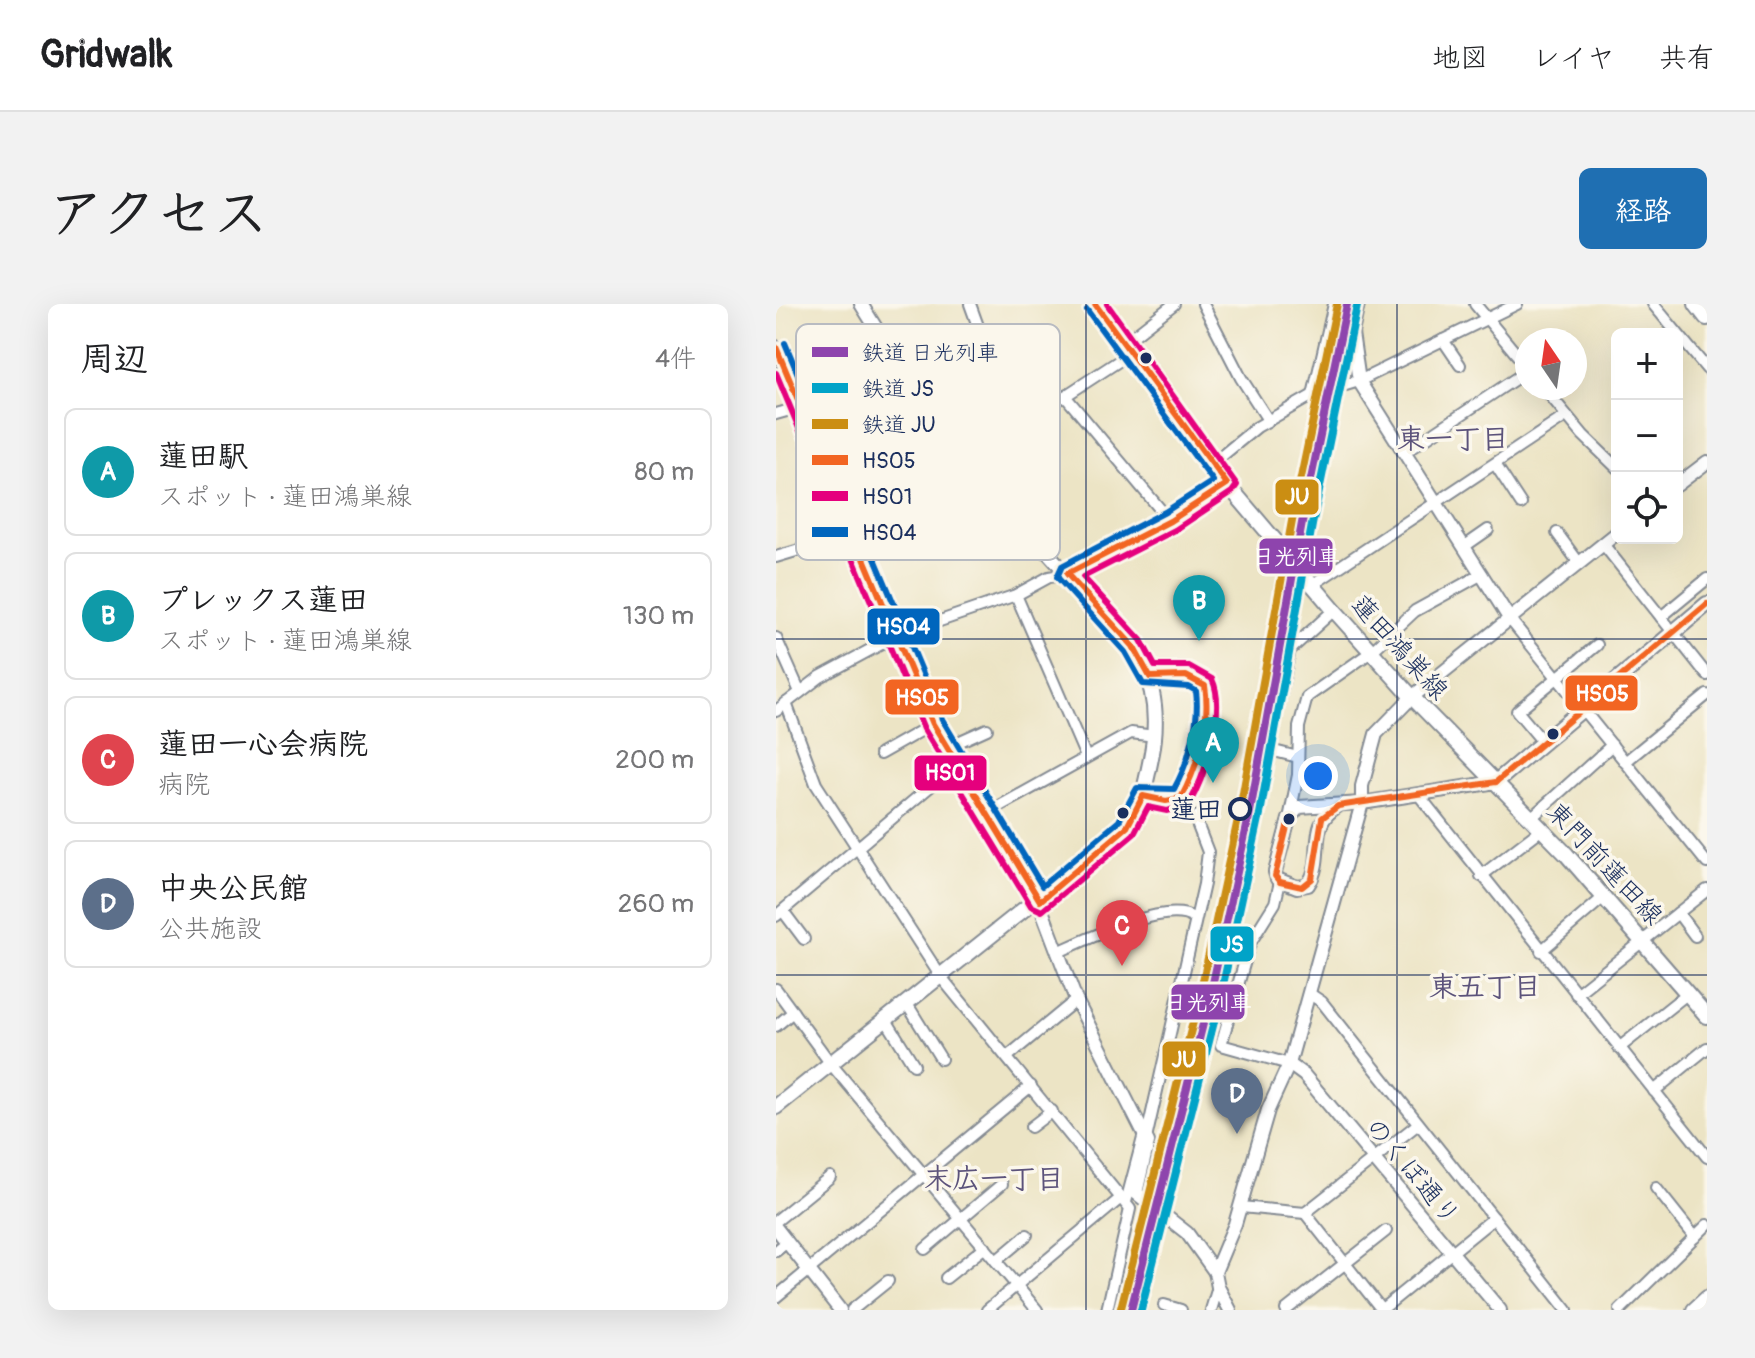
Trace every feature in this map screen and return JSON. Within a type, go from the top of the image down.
[{"type":"highway","points":[[1697,304],[1707,317]]},
{"type":"main road","points":[[776,1107],[1040,901],[1127,827],[1143,796],[1155,736],[1156,711],[1150,677],[1124,634],[1067,574],[1170,521],[1227,484]]},
{"type":"main road","name":"蓮田鴻巣線","points":[[1227,484],[1371,652],[1496,782]]},
{"type":"main road","points":[[1496,782],[1707,604]]},
{"type":"main road","name":"東門前蓮田線","points":[[1496,782],[1605,896],[1707,1016]]},
{"type":"main road","points":[[1694,1310],[1707,1298]]},
{"type":"street","points":[[861,304],[873,324]]},
{"type":"street","points":[[970,304],[977,324]]},
{"type":"street","points":[[1095,304],[1227,484]]},
{"type":"street","points":[[1060,398],[1128,348],[1174,304]]},
{"type":"street","points":[[1203,304],[1241,378],[1268,420]]},
{"type":"street","points":[[1313,395],[1334,304]]},
{"type":"street","points":[[1358,304],[1352,333],[1359,381],[1509,618],[1707,863]]},
{"type":"street","points":[[1475,304],[1515,354]]},
{"type":"street","points":[[1212,464],[1268,420],[1313,395],[1359,381],[1517,304]]},
{"type":"street","points":[[1653,304],[1705,363]]},
{"type":"street","points":[[1443,340],[1460,365]]},
{"type":"street","points":[[776,347],[796,395]]},
{"type":"street","points":[[1405,452],[1515,377]]},
{"type":"street","points":[[1065,396],[1170,521]]},
{"type":"street","points":[[1553,400],[1611,462]]},
{"type":"street","points":[[776,414],[796,408]]},
{"type":"street","points":[[1312,585],[1566,416]]},
{"type":"street","points":[[1683,480],[1707,462]]},
{"type":"street","points":[[1495,464],[1521,504]]},
{"type":"street","points":[[1465,546],[1488,530]]},
{"type":"street","points":[[1557,533],[1579,563]]},
{"type":"street","points":[[1215,1272],[1241,1207],[1268,1110],[1289,1064],[1310,994],[1362,803],[1362,786],[1376,734],[1412,697],[1611,538]]},
{"type":"street","points":[[1603,544],[1707,675]]},
{"type":"street","points":[[776,557],[796,551]]},
{"type":"street","points":[[864,560],[933,724],[1040,901],[1076,1000],[1145,1136],[1136,1193],[1187,1233],[1215,1272],[1218,1287],[1230,1310]]},
{"type":"street","points":[[1053,560],[1067,574]]},
{"type":"street","points":[[776,711],[847,661],[896,636],[1016,595],[1049,577],[1067,574]]},
{"type":"street","points":[[1289,1064],[1221,1045],[1250,943],[1275,903],[1280,882],[1275,872],[1289,819],[1299,727],[1307,697],[1371,652],[1415,611],[1482,574]]},
{"type":"street","points":[[1661,617],[1707,579]]},
{"type":"street","points":[[1016,595],[1086,757]]},
{"type":"street","points":[[1267,766],[1290,650],[1334,610]]},
{"type":"street","points":[[776,638],[800,692]]},
{"type":"street","points":[[1543,742],[1517,711],[1597,645]]},
{"type":"street","points":[[1143,796],[1173,801],[1183,795],[1208,703],[1205,686],[1194,678],[1172,674],[1150,677]]},
{"type":"street","points":[[1625,762],[1707,695]]},
{"type":"street","points":[[786,703],[816,784],[941,977],[1130,1209],[1107,1310]]},
{"type":"street","points":[[880,754],[933,724]]},
{"type":"street","points":[[947,747],[987,729]]},
{"type":"street","points":[[987,813],[1131,733],[1155,736]]},
{"type":"street","points":[[1481,876],[1612,745]]},
{"type":"street","points":[[1270,750],[1298,757]]},
{"type":"street","points":[[804,939],[779,914],[957,764]]},
{"type":"street","points":[[1289,819],[1299,807],[1362,803],[1496,782]]},
{"type":"street","points":[[1418,794],[1707,1157]]},
{"type":"street","points":[[1318,833],[1322,818],[1338,806]]},
{"type":"street","points":[[1280,882],[1302,887],[1308,885],[1319,853],[1313,817],[1299,807]]},
{"type":"street","points":[[987,1310],[1124,1200],[1166,1063],[1193,918],[1197,914],[1208,852],[1196,821],[1198,816]]},
{"type":"street","points":[[1576,994],[1707,890]]},
{"type":"street","points":[[1541,951],[1605,896]]},
{"type":"street","points":[[1058,952],[1120,924],[1178,913],[1193,918]]},
{"type":"street","points":[[1678,913],[1695,936]]},
{"type":"street","points":[[776,989],[831,1064],[1037,1310]]},
{"type":"street","points":[[1619,1048],[1688,993]]},
{"type":"street","points":[[1310,994],[1322,1002],[1567,1310]]},
{"type":"street","points":[[1007,1057],[1076,1000]]},
{"type":"street","points":[[907,1004],[941,1059]]},
{"type":"street","points":[[776,1026],[793,1012]]},
{"type":"street","points":[[886,1020],[914,1065]]},
{"type":"street","points":[[1654,1091],[1707,1048]]},
{"type":"street","name":"のくぼ通り","points":[[1289,1064],[1304,1075],[1500,1310]]},
{"type":"street","points":[[776,1297],[1031,1086]]},
{"type":"street","points":[[1031,1127],[1052,1111]]},
{"type":"street","points":[[1241,1207],[1305,1213],[1418,1124]]},
{"type":"street","points":[[776,1221],[830,1177]]},
{"type":"street","points":[[925,1249],[1002,1184]]},
{"type":"street","points":[[1620,1310],[1702,1233],[1656,1188]]},
{"type":"street","points":[[1305,1213],[1382,1310],[1494,1218]]},
{"type":"street","points":[[776,1228],[840,1310]]},
{"type":"street","points":[[1286,1310],[1386,1231]]},
{"type":"street","points":[[996,1261],[1027,1235]]},
{"type":"street","points":[[776,1251],[787,1242]]},
{"type":"street","points":[[946,1278],[985,1247]]},
{"type":"street","points":[[852,1310],[888,1281]]},
{"type":"street","points":[[1211,1310],[1218,1287]]},
{"type":"street","points":[[1164,1305],[1181,1310]]},
{"type":"rail line","name":"JU","points":[[1121,1308],[1201,990],[1240,810],[1292,521],[1337,304]]},
{"type":"rail line","name":"日光列車","points":[[1131,1310],[1211,992],[1250,812],[1302,523],[1347,304]]},
{"type":"rail line","name":"JS","points":[[1141,1310],[1221,994],[1260,814],[1312,525],[1357,306]]},
{"type":"transit line","name":"HS05","points":[[865,560],[933,724],[1040,901],[1127,827],[1143,796],[1166,801],[1181,798],[1198,758],[1205,729],[1205,686],[1186,676],[1150,677],[1133,646],[1067,574],[1170,521],[1227,484],[1095,304]]},
{"type":"transit line","name":"HS01","points":[[854,560],[924,729],[1031,906],[1042,911],[1134,834],[1148,807],[1167,811],[1189,804],[1207,760],[1216,725],[1216,692],[1212,679],[1189,666],[1155,666],[1141,640],[1083,577],[1175,530],[1232,492],[1237,485],[1107,304]]},
{"type":"transit line","name":"HS04","points":[[876,560],[942,719],[1042,886],[1119,821],[1137,788],[1174,789],[1189,754],[1195,729],[1196,691],[1189,687],[1143,684],[1125,652],[1057,577],[1062,566],[1165,512],[1213,481],[1087,310]]},
{"type":"transit line","name":"HS04","points":[[785,343],[796,369]]},
{"type":"transit line","name":"HS05","points":[[776,347],[796,395]]},
{"type":"transit line","name":"HS01","points":[[776,373],[796,421]]},
{"type":"transit line","name":"HS05","points":[[1496,782],[1707,604]]},
{"type":"transit line","name":"HS05","points":[[1289,819],[1275,876],[1280,882],[1302,887],[1312,879],[1322,818],[1338,806],[1496,782]]},
{"type":"place","name":"プレックス蓮田","points":[[1199,641]]},
{"type":"place","name":"蓮田駅","points":[[1213,783]]},
{"type":"place","name":"蓮田","points":[[1240,809]]},
{"type":"place","name":"蓮田一心会病院","points":[[1122,966]]},
{"type":"place","name":"中央公民館","points":[[1237,1134]]},
{"type":"district","name":"東一丁目","points":[[1453,438]]},
{"type":"district","name":"東五丁目","points":[[1485,986]]},
{"type":"district","name":"末広一丁目","points":[[994,1178]]}]
